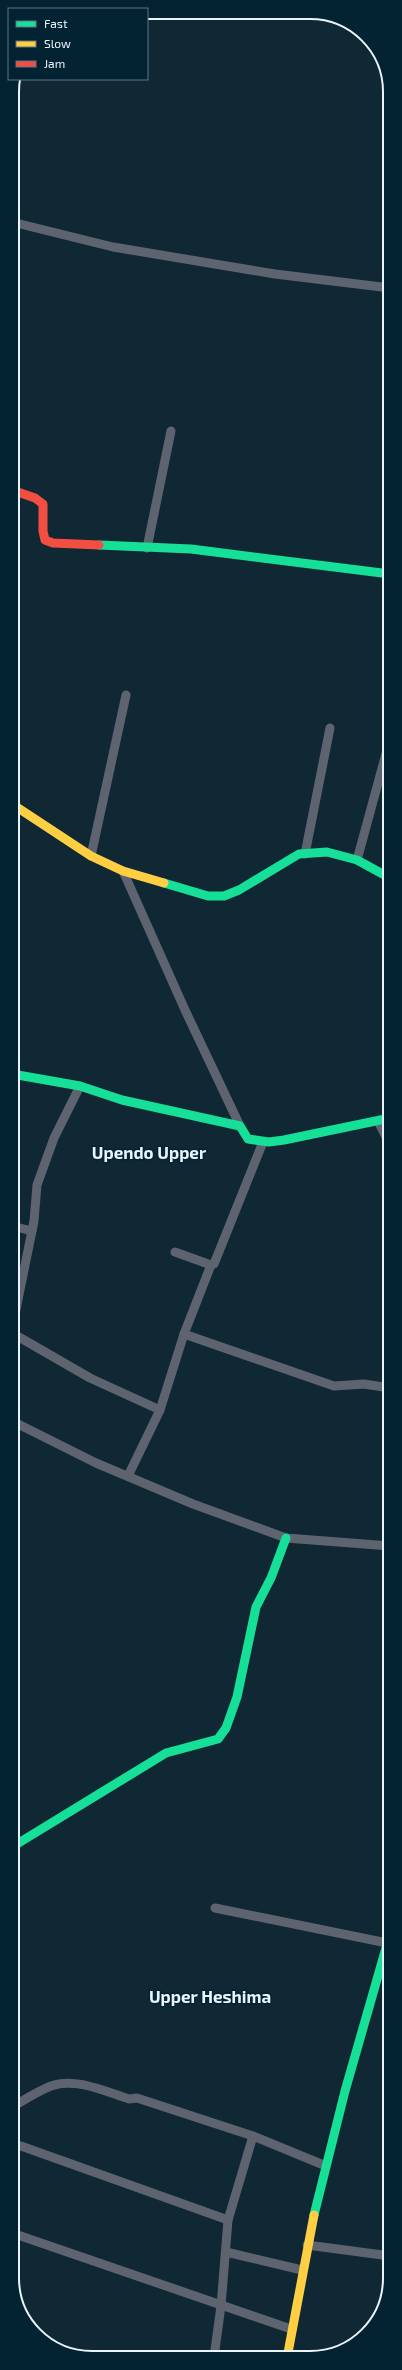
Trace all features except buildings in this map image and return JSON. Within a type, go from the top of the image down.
[{"type":"street","points":[[19,224],[114,247],[275,274],[383,287]]},
{"type":"street","points":[[147,548],[172,431]]},
{"type":"street","points":[[19,492],[35,498],[43,504],[45,510],[42,534],[45,540],[72,545],[191,549],[383,573]]},
{"type":"street","points":[[91,856],[126,695]]},
{"type":"street","points":[[305,854],[330,728]]},
{"type":"street","points":[[357,860],[383,765]]},
{"type":"street","points":[[19,809],[91,856],[123,871],[208,896],[224,896],[239,890],[299,854],[327,852],[357,860],[383,874]]},
{"type":"street","points":[[123,871],[185,1010],[248,1140],[263,1142],[284,1140],[383,1120]]},
{"type":"street","points":[[19,1075],[80,1086],[122,1100],[240,1126]]},
{"type":"street","points":[[19,1282],[32,1231],[37,1185],[54,1138],[80,1086]]},
{"type":"street","points":[[378,1121],[383,1131]]},
{"type":"street","points":[[128,1476],[160,1410],[184,1334],[211,1265],[214,1264],[263,1142]]},
{"type":"street","points":[[19,1228],[32,1231]]},
{"type":"street","points":[[174,1252],[211,1265]]},
{"type":"street","points":[[184,1334],[334,1386],[364,1384],[383,1387]]},
{"type":"street","points":[[19,1337],[90,1378],[160,1410]]},
{"type":"street","points":[[19,1424],[128,1476],[193,1504],[286,1538],[383,1545]]},
{"type":"street","points":[[19,1842],[166,1754],[218,1739],[228,1723],[245,1664],[255,1609],[268,1583],[286,1538]]},
{"type":"street","points":[[216,1908],[383,1937]]},
{"type":"street","points":[[288,2351],[307,2245],[326,2166],[348,2078],[383,1958]]},
{"type":"street","points":[[19,2103],[51,2086],[79,2084],[130,2099],[144,2100],[253,2136],[326,2166]]},
{"type":"street","points":[[215,2351],[221,2306],[228,2220],[253,2136]]},
{"type":"street","points":[[19,2146],[228,2220]]},
{"type":"street","points":[[19,2235],[291,2329]]},
{"type":"street","points":[[307,2245],[383,2255]]},
{"type":"street","points":[[226,2252],[302,2270]]},
{"type":"traffic: fast","points":[[99,545],[191,549],[383,573]]},
{"type":"traffic: fast","points":[[164,883],[208,896],[224,896],[239,890],[299,854],[327,852],[357,860],[383,874]]},
{"type":"traffic: fast","points":[[19,1075],[80,1086],[122,1100],[240,1126],[248,1139],[269,1142],[383,1119]]},
{"type":"traffic: fast","points":[[19,1843],[166,1753],[218,1739],[226,1728],[237,1697],[256,1607],[271,1578],[286,1538]]},
{"type":"traffic: fast","points":[[314,2215],[345,2091],[383,1958]]},
{"type":"traffic: slow","points":[[19,809],[91,856],[123,871],[164,883]]},
{"type":"traffic: slow","points":[[288,2351],[314,2215]]},
{"type":"traffic: jam","points":[[19,492],[35,498],[43,504],[43,531],[45,540],[53,543],[99,545]]},
{"type":"district","name":"Upendo Upper","points":[[149,1152]]},
{"type":"district","name":"Upper Heshima","points":[[210,1996]]}]
